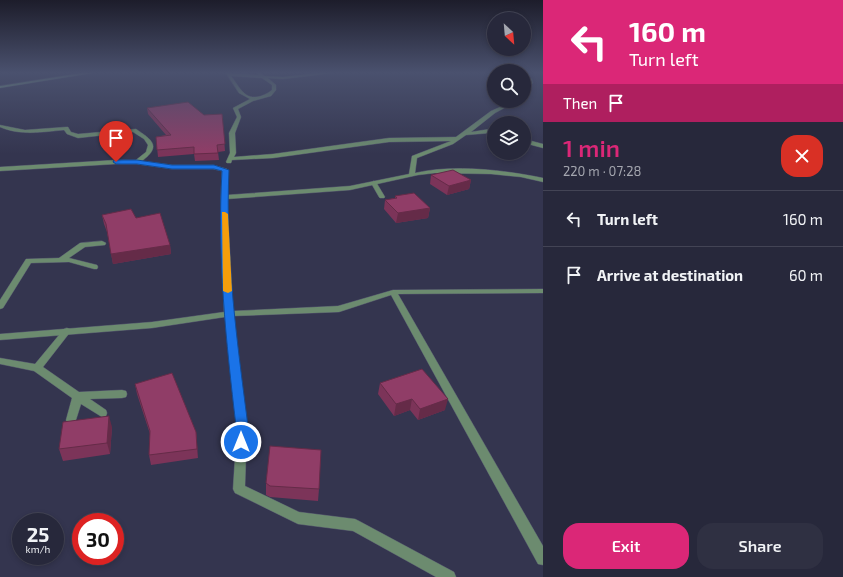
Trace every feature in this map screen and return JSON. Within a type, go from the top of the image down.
[{"type":"street","points":[[253,100],[235,108],[239,117],[232,133],[233,153],[225,170],[224,197],[229,314],[242,426],[239,489],[298,518],[355,525],[449,577]]},
{"type":"street","points":[[412,175],[414,157],[466,134],[493,112],[502,108]]},
{"type":"street","points":[[2,126],[8,129],[23,132],[66,128],[69,133],[78,136],[134,130],[150,141],[151,148],[149,154],[137,162]]},
{"type":"street","points":[[466,134],[487,131]]},
{"type":"street","points":[[230,159],[273,156],[389,140],[457,139]]},
{"type":"street","points":[[531,143],[543,146]]},
{"type":"street","points":[[0,169],[137,162],[172,167],[214,167],[225,170]]},
{"type":"street","points":[[224,197],[350,188],[426,171],[491,171],[511,173],[543,180]]},
{"type":"street","points":[[374,183],[382,197]]},
{"type":"street","points":[[60,260],[84,245],[102,243]]},
{"type":"street","points":[[0,306],[29,261],[69,260],[94,268]]},
{"type":"street","points":[[0,337],[152,325],[229,314],[338,309],[393,292],[543,291]]},
{"type":"street","points":[[393,292],[543,559]]},
{"type":"street","points":[[37,368],[68,331]]},
{"type":"street","points":[[0,360],[37,368],[102,413]]},
{"type":"street","points":[[78,396],[122,394]]},
{"type":"street","points":[[71,420],[78,396]]},
{"type":"building","points":[[188,102],[204,115],[222,114],[225,144],[217,145],[218,153],[194,154],[194,147],[157,150],[156,137],[171,135],[147,108]]},
{"type":"building","points":[[453,170],[471,180],[449,186],[431,175]]},
{"type":"building","points":[[414,193],[430,208],[398,213],[385,200],[397,198],[395,196]]},
{"type":"building","points":[[131,209],[136,218],[160,213],[170,245],[111,254],[106,224],[102,215]]},
{"type":"building","points":[[422,369],[448,399],[420,409],[412,399],[396,404],[380,383]]},
{"type":"building","points":[[172,373],[196,432],[197,449],[149,455],[150,431],[135,384]]},
{"type":"building","points":[[109,416],[107,443],[59,449],[63,422]]},
{"type":"building","points":[[270,446],[321,450],[319,489],[270,486],[266,483]]},
{"type":"slow traffic","points":[[225,214],[228,291]]},
{"type":"route","points":[[116,162],[137,162],[172,167],[214,167],[225,170],[224,197],[229,319],[242,426],[241,442]]}]
